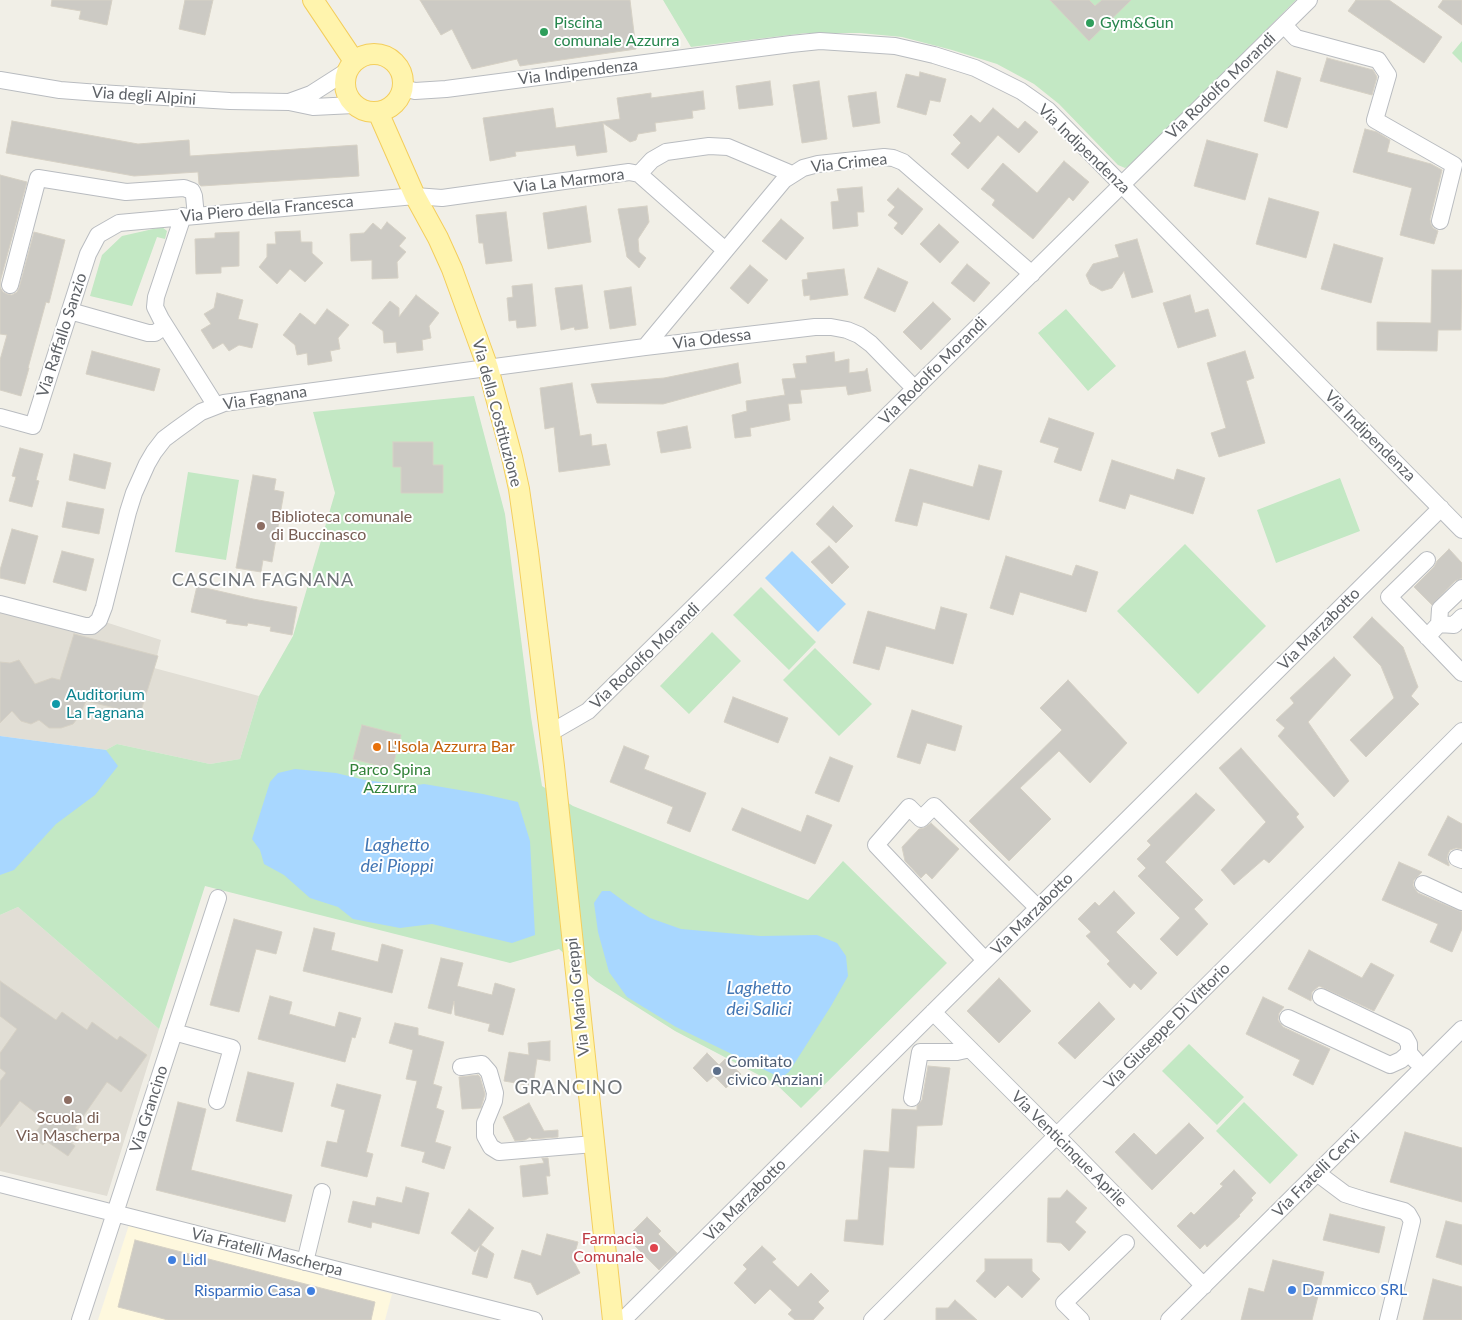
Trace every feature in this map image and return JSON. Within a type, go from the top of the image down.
[{"type":"main road","points":[[313,0],[350,66]]},
{"type":"main road","points":[[370,54],[382,55],[393,61],[400,69],[403,88],[395,103],[387,109],[378,112],[362,110],[354,105],[345,92],[344,81],[350,66],[361,56],[370,54]]},
{"type":"main road","name":"Via della Costituzione","points":[[378,112],[415,196],[438,238],[452,269],[488,368],[512,457],[518,489],[550,733]]},
{"type":"main road","name":"Via Mario Greppi","points":[[550,733],[613,1320]]},
{"type":"street","name":"Via Rodolfo Morandi","points":[[550,733],[588,711],[1309,0]]},
{"type":"street","points":[[1284,25],[1296,38],[1378,60],[1388,75],[1375,120],[1454,165],[1440,221]]},
{"type":"street","name":"Via Indipendenza","points":[[403,88],[415,91],[446,89],[820,41],[895,46],[934,55],[975,68],[1021,91],[1048,110],[1462,530]]},
{"type":"street","points":[[289,102],[310,94],[350,66]]},
{"type":"street","name":"Via degli Alpini","points":[[0,80],[60,90],[108,94],[230,101],[289,102]]},
{"type":"street","points":[[289,102],[313,107],[354,105]]},
{"type":"street","points":[[639,174],[652,160],[666,152],[709,146],[728,147],[792,174]]},
{"type":"street","name":"Via Crimea","points":[[645,347],[784,180],[803,168],[818,164],[884,157],[903,162],[1032,274]]},
{"type":"street","name":"Via La Marmora","points":[[415,196],[442,198],[629,172],[639,174],[725,250]]},
{"type":"street","points":[[10,285],[38,178],[126,192],[184,188],[192,191],[194,196],[189,216],[156,297],[155,307],[216,406]]},
{"type":"street","name":"Via Piero della Francesca","points":[[118,223],[415,196]]},
{"type":"street","name":"Via Raffallo Sanzio","points":[[0,417],[33,426],[88,254],[98,235],[118,223]]},
{"type":"street","points":[[70,311],[148,333],[155,333],[165,326]]},
{"type":"street","name":"Via Odessa","points":[[488,368],[796,328],[831,327],[846,330],[865,340],[915,389]]},
{"type":"street","name":"Via Fagnana","points":[[0,604],[85,626],[92,626],[99,620],[128,512],[146,464],[170,434],[202,412],[234,400],[488,368]]},
{"type":"street","name":"Via Marzabotto","points":[[623,1320],[1441,508]]},
{"type":"street","points":[[1427,560],[1389,597],[1462,673]]},
{"type":"street","points":[[1428,637],[1439,624],[1440,609],[1462,588]]},
{"type":"street","points":[[1439,624],[1454,625],[1462,617]]},
{"type":"street","name":"Via Giuseppe Di Vittorio","points":[[872,1320],[1462,731]]},
{"type":"street","points":[[985,960],[876,845],[909,807],[922,818],[934,806],[1038,908]]},
{"type":"street","points":[[1423,884],[1462,902]]},
{"type":"street","name":"Via Grancino","points":[[80,1320],[218,898]]},
{"type":"street","points":[[1322,997],[1405,1037],[1409,1044],[1409,1053],[1423,1068]]},
{"type":"street","name":"Via Venticinque Aprile","points":[[933,1012],[1204,1286]]},
{"type":"street","points":[[1288,1018],[1390,1065],[1401,1060],[1409,1053]]},
{"type":"street","name":"Via Fratelli Cervi","points":[[1169,1320],[1462,1029]]},
{"type":"street","points":[[174,1032],[232,1048],[217,1101]]},
{"type":"street","points":[[912,1098],[920,1052],[970,1050]]},
{"type":"street","points":[[461,1067],[482,1064],[489,1072],[495,1093],[494,1102],[485,1123],[485,1136],[491,1147],[499,1152],[594,1144]]},
{"type":"street","points":[[1317,1173],[1345,1194],[1404,1211],[1412,1221],[1388,1320]]},
{"type":"street","name":"Via Fratelli Mascherpa","points":[[0,1184],[534,1320]]},
{"type":"street","points":[[305,1262],[322,1192]]},
{"type":"street","points":[[1081,1320],[1064,1303],[1126,1243]]},
{"type":"shaded area","points":[[0,604],[99,620],[161,640],[154,668],[259,696],[240,759],[210,764],[117,744],[106,750],[0,736]]},
{"type":"shaded area","name":"Scuola di Via Mascherpa","points":[[18,907],[159,1029],[107,1196],[0,1171],[0,915]]},
{"type":"shaded area","points":[[129,1225],[392,1294],[385,1320],[98,1320]]},
{"type":"green space","points":[[663,0],[1296,0],[1125,168],[1118,165],[1059,104],[1034,84],[997,64],[902,37],[860,33],[806,33],[691,47]]},
{"type":"green space","points":[[1462,41],[1462,63],[1452,53]]},
{"type":"green space","points":[[162,227],[167,231],[165,239],[157,237],[132,306],[90,296],[102,255],[122,236]]},
{"type":"green space","points":[[1066,309],[1116,366],[1088,391],[1038,333]]},
{"type":"green space","name":"Parco Spina Azzurra","points":[[474,396],[505,514],[531,717],[542,786],[573,806],[808,900],[843,861],[947,963],[801,1108],[776,1084],[675,1031],[596,981],[559,949],[510,963],[205,886],[159,1029],[18,907],[0,915],[0,739],[106,750],[117,744],[210,764],[240,759],[259,696],[293,636],[335,493],[313,412]]},
{"type":"green space","points":[[188,472],[239,480],[226,560],[175,552]]},
{"type":"green space","points":[[1340,478],[1360,531],[1276,563],[1257,510]]},
{"type":"green space","points":[[1185,544],[1266,626],[1198,694],[1117,611]]},
{"type":"green space","points":[[761,587],[816,642],[789,670],[733,615]]},
{"type":"green space","points":[[712,632],[741,661],[689,714],[660,686]]},
{"type":"green space","points":[[815,648],[872,704],[839,736],[783,680]]},
{"type":"green space","points":[[1189,1044],[1244,1097],[1217,1125],[1162,1071]]},
{"type":"green space","points":[[1244,1102],[1298,1155],[1270,1184],[1216,1131]]},
{"type":"water","points":[[792,551],[846,604],[818,632],[765,578]]},
{"type":"water","points":[[0,736],[106,750],[118,766],[95,795],[56,824],[14,870],[0,875]]},
{"type":"water","name":"Laghetto dei Pioppi","points":[[295,769],[336,773],[365,780],[410,786],[424,784],[518,802],[530,841],[535,935],[512,943],[432,924],[400,928],[353,919],[338,907],[310,898],[284,875],[264,864],[260,850],[252,839],[270,782],[278,773]]},
{"type":"water","name":"Laghetto dei Salici","points":[[602,891],[610,891],[650,918],[681,929],[761,936],[817,935],[837,943],[846,956],[848,976],[789,1072],[781,1078],[676,1027],[627,997],[609,972],[598,932],[594,903]]},
{"type":"building","points":[[52,0],[112,0],[107,25],[79,19],[81,11],[51,6]]},
{"type":"building","points":[[185,0],[213,0],[205,35],[179,29]]},
{"type":"building","name":"Piscina comunale Azzurra","points":[[420,0],[630,0],[636,49],[520,66],[517,59],[472,69],[452,29],[441,35]]},
{"type":"building","name":"Gym&Gun","points":[[1050,0],[1089,0],[1095,6],[1102,0],[1131,0],[1089,41]]},
{"type":"building","points":[[1356,0],[1389,0],[1442,37],[1424,63],[1348,11]]},
{"type":"building","points":[[1443,0],[1462,0],[1462,25],[1438,7]]},
{"type":"building","points":[[1327,58],[1373,70],[1377,77],[1372,95],[1320,81]]},
{"type":"building","points":[[1277,71],[1301,78],[1287,128],[1264,121]]},
{"type":"building","points":[[920,72],[946,79],[940,102],[930,100],[926,115],[897,107],[906,74],[919,77]]},
{"type":"building","points":[[770,81],[773,105],[739,109],[736,86]]},
{"type":"building","points":[[819,81],[827,139],[802,143],[793,85]]},
{"type":"building","points":[[703,91],[705,109],[692,111],[693,118],[655,123],[656,131],[638,134],[636,140],[630,142],[603,123],[607,152],[577,156],[575,145],[515,152],[516,156],[490,161],[483,118],[553,108],[556,128],[620,119],[617,98],[651,93],[651,98]]},
{"type":"building","points":[[876,92],[880,123],[853,127],[848,96]]},
{"type":"building","points":[[993,108],[1018,129],[1025,121],[1038,132],[1019,153],[998,135],[968,169],[951,154],[961,143],[953,135],[971,115],[980,123]]},
{"type":"building","points":[[12,121],[138,144],[189,140],[190,156],[357,145],[359,176],[201,186],[199,184],[198,172],[134,176],[6,153]]},
{"type":"building","points":[[1365,129],[1377,132],[1390,140],[1387,152],[1431,164],[1442,170],[1430,219],[1433,228],[1438,231],[1434,244],[1400,235],[1412,188],[1353,172]]},
{"type":"building","points":[[1207,140],[1258,154],[1245,200],[1194,186]]},
{"type":"building","points":[[1064,161],[1089,182],[1073,201],[1069,197],[1033,239],[992,205],[995,200],[981,189],[1003,163],[1037,193]]},
{"type":"building","points":[[0,175],[27,182],[0,282]]},
{"type":"building","points":[[862,187],[864,212],[857,212],[858,226],[833,229],[831,202],[839,201],[837,189]]},
{"type":"building","points":[[898,188],[923,209],[902,235],[894,228],[898,223],[888,215],[895,207],[887,200]]},
{"type":"building","points":[[1269,198],[1319,212],[1306,258],[1256,244]]},
{"type":"building","points":[[586,206],[591,242],[548,249],[543,213]]},
{"type":"building","points":[[647,206],[649,222],[638,239],[639,252],[646,258],[639,268],[627,257],[618,209]]},
{"type":"building","points":[[506,212],[512,261],[486,264],[483,243],[479,243],[476,215]]},
{"type":"building","points":[[781,219],[804,238],[786,260],[762,241]]},
{"type":"building","points":[[387,222],[406,238],[399,246],[406,252],[397,262],[398,278],[372,279],[372,260],[351,261],[350,234],[364,233],[373,223],[381,230]]},
{"type":"building","points":[[939,224],[959,242],[940,263],[920,244]]},
{"type":"building","points":[[300,231],[301,242],[312,242],[312,253],[323,263],[305,282],[290,269],[277,284],[259,267],[267,257],[267,244],[276,244],[275,232]]},
{"type":"building","points":[[34,232],[65,240],[49,303],[46,302],[21,396],[0,390],[0,360],[7,335],[0,334],[0,287],[7,294],[12,295],[17,292]]},
{"type":"building","points":[[239,232],[239,266],[221,267],[221,273],[196,274],[195,239],[215,238],[215,233]]},
{"type":"building","points":[[1137,239],[1153,292],[1132,298],[1124,271],[1112,288],[1102,291],[1090,284],[1086,275],[1093,264],[1119,257],[1115,245]]},
{"type":"building","points":[[1334,244],[1383,258],[1371,303],[1321,289]]},
{"type":"building","points":[[967,264],[990,283],[974,302],[951,283]]},
{"type":"building","points":[[750,265],[768,280],[748,304],[730,288]]},
{"type":"building","points":[[878,268],[908,282],[895,312],[864,298]]},
{"type":"building","points":[[844,269],[848,295],[810,300],[810,295],[804,296],[802,280],[808,279],[807,273]]},
{"type":"building","points":[[1432,270],[1462,270],[1461,330],[1438,330],[1437,351],[1377,350],[1377,322],[1431,323]]},
{"type":"building","points":[[532,284],[536,326],[517,328],[516,320],[509,321],[507,298],[513,297],[512,286]]},
{"type":"building","points":[[582,285],[588,328],[575,330],[574,327],[561,330],[555,288]]},
{"type":"building","points":[[631,287],[636,325],[610,329],[604,291]]},
{"type":"building","points":[[217,293],[243,300],[238,319],[258,324],[252,348],[239,345],[229,351],[223,343],[213,349],[201,330],[211,324],[204,314],[214,308]]},
{"type":"building","points":[[416,295],[439,313],[429,326],[431,338],[422,340],[423,350],[397,353],[396,342],[384,343],[383,331],[372,323],[390,301],[399,308],[399,317]]},
{"type":"building","points":[[1190,295],[1195,313],[1208,309],[1216,336],[1178,348],[1163,303]]},
{"type":"building","points":[[933,302],[951,319],[921,350],[903,332]]},
{"type":"building","points":[[327,309],[349,325],[338,338],[340,349],[330,351],[332,361],[308,365],[307,353],[297,355],[295,345],[283,335],[300,313],[315,325]]},
{"type":"building","points":[[92,351],[160,369],[154,391],[86,374]]},
{"type":"building","points":[[1245,351],[1254,378],[1246,381],[1265,443],[1219,457],[1211,433],[1226,428],[1207,363]]},
{"type":"building","points":[[834,352],[835,362],[849,359],[849,373],[865,371],[867,368],[871,391],[848,395],[846,386],[800,390],[802,403],[788,404],[790,420],[750,428],[751,436],[735,438],[732,415],[747,411],[746,401],[785,395],[782,379],[796,378],[793,364],[807,363],[806,356]]},
{"type":"building","points":[[738,363],[741,383],[663,404],[597,403],[591,384],[664,378]]},
{"type":"building","points":[[572,383],[580,436],[591,434],[592,446],[606,444],[610,465],[559,472],[554,427],[545,429],[540,388]]},
{"type":"building","points":[[1049,418],[1094,433],[1081,471],[1054,462],[1059,448],[1040,442]]},
{"type":"building","points":[[687,426],[691,448],[661,453],[657,432]]},
{"type":"building","points":[[393,442],[433,442],[433,465],[443,465],[443,493],[401,493],[401,467],[393,467]]},
{"type":"building","points":[[20,448],[43,454],[36,480],[39,481],[32,507],[9,501],[16,477],[12,476]]},
{"type":"building","points":[[74,454],[111,463],[105,489],[69,480]]},
{"type":"building","points":[[1112,460],[1174,480],[1177,469],[1205,478],[1193,514],[1130,494],[1125,509],[1099,501]]},
{"type":"building","points":[[979,465],[1002,471],[989,520],[923,502],[917,526],[895,521],[910,469],[973,487]]},
{"type":"building","name":"Biblioteca comunale di Buccinasco","points":[[253,475],[276,479],[274,490],[284,492],[272,562],[263,560],[261,572],[236,568]]},
{"type":"building","points":[[67,502],[104,509],[99,534],[62,527]]},
{"type":"building","points":[[833,506],[853,526],[836,543],[816,524]]},
{"type":"building","points":[[12,529],[38,536],[25,584],[0,578],[0,570]]},
{"type":"building","points":[[829,546],[849,567],[832,584],[811,562]]},
{"type":"building","points":[[1449,549],[1462,563],[1462,578],[1455,581],[1432,605],[1414,587]]},
{"type":"building","points":[[62,551],[94,559],[86,591],[53,582]]},
{"type":"building","points":[[1006,556],[1072,576],[1076,565],[1098,572],[1086,612],[1020,592],[1013,615],[990,608]]},
{"type":"building","points":[[197,586],[297,607],[292,635],[270,631],[271,627],[248,623],[247,626],[226,623],[227,620],[191,612]]},
{"type":"building","points":[[941,607],[967,614],[953,664],[886,646],[879,670],[853,663],[868,611],[935,630]]},
{"type":"building","points":[[1372,617],[1403,647],[1418,687],[1411,696],[1419,704],[1366,757],[1350,740],[1394,698],[1381,666],[1353,637]]},
{"type":"building","points":[[74,634],[158,656],[140,714],[86,701],[80,715],[73,724],[61,728],[49,728],[39,720],[31,724],[21,721],[12,711],[0,723],[0,662],[10,663],[19,660],[35,684],[52,678],[60,680]]},
{"type":"building","points":[[1334,657],[1351,675],[1308,722],[1349,781],[1334,797],[1278,736],[1285,728],[1276,720],[1294,703],[1290,698]]},
{"type":"building","points":[[1068,680],[1127,743],[1090,783],[1059,751],[1020,788],[1051,819],[1009,861],[969,821],[1062,730],[1040,708]]},
{"type":"building","points":[[733,697],[788,718],[778,743],[724,722]]},
{"type":"building","points":[[912,710],[962,726],[955,751],[927,743],[920,764],[897,757]]},
{"type":"building","name":"L'Isola Azzurra Bar","points":[[362,725],[401,735],[392,769],[353,759]]},
{"type":"building","points":[[624,746],[649,756],[644,769],[706,793],[690,832],[667,823],[673,807],[610,782]]},
{"type":"building","points":[[1241,748],[1299,814],[1296,817],[1304,827],[1269,863],[1264,859],[1234,885],[1221,870],[1266,822],[1219,768]]},
{"type":"building","points":[[830,757],[853,766],[839,802],[815,793]]},
{"type":"building","points":[[1196,793],[1215,810],[1165,862],[1203,900],[1194,909],[1208,924],[1177,956],[1160,939],[1180,918],[1138,876],[1146,868],[1137,859],[1151,845],[1147,841]]},
{"type":"building","points":[[742,808],[801,832],[807,815],[832,825],[815,864],[732,830]]},
{"type":"building","points":[[1448,816],[1462,824],[1462,849],[1450,850],[1447,859],[1449,866],[1428,855]]},
{"type":"building","points":[[931,823],[959,849],[932,879],[926,873],[921,878],[905,861],[902,847],[919,829]]},
{"type":"building","points":[[1399,862],[1422,872],[1414,880],[1413,885],[1418,893],[1462,912],[1462,929],[1452,952],[1430,942],[1438,924],[1382,900]]},
{"type":"building","points":[[1114,891],[1135,913],[1116,932],[1157,973],[1141,990],[1134,983],[1130,988],[1107,964],[1110,961],[1086,936],[1091,932],[1078,919],[1095,902],[1099,906]]},
{"type":"building","points":[[234,919],[282,932],[276,954],[256,949],[239,1012],[210,1005]]},
{"type":"building","points":[[314,928],[335,933],[331,950],[378,962],[382,944],[403,950],[392,993],[303,971]]},
{"type":"building","points":[[1309,950],[1362,978],[1371,963],[1394,975],[1374,1011],[1319,986],[1312,992],[1311,1001],[1288,989]]},
{"type":"building","points":[[441,958],[463,963],[457,986],[492,995],[495,983],[515,989],[503,1035],[488,1031],[490,1024],[455,1015],[454,1001],[451,1014],[428,1008]]},
{"type":"building","points":[[999,978],[1031,1011],[999,1043],[967,1011]]},
{"type":"building","points":[[0,981],[56,1020],[62,1012],[87,1030],[92,1022],[117,1040],[120,1036],[147,1055],[121,1092],[107,1082],[75,1128],[78,1130],[70,1142],[75,1146],[68,1156],[46,1141],[43,1145],[32,1137],[45,1120],[20,1101],[0,1127],[0,1081],[6,1073],[0,1068],[0,1053],[17,1029],[0,1016]]},
{"type":"building","points":[[270,996],[292,1002],[289,1014],[335,1027],[339,1012],[361,1018],[355,1038],[352,1037],[345,1062],[258,1039]]},
{"type":"building","points":[[1263,997],[1284,1007],[1279,1013],[1278,1020],[1283,1027],[1330,1049],[1313,1085],[1293,1075],[1300,1060],[1246,1034]]},
{"type":"building","points":[[1099,1002],[1115,1019],[1075,1059],[1058,1043]]},
{"type":"building","points":[[395,1023],[418,1028],[418,1035],[444,1042],[433,1084],[442,1087],[436,1108],[444,1111],[435,1142],[451,1147],[444,1169],[422,1162],[425,1152],[401,1146],[417,1081],[406,1079],[413,1050],[389,1043]]},
{"type":"building","points":[[550,1041],[550,1061],[537,1059],[533,1086],[504,1081],[509,1052],[529,1055],[528,1043]]},
{"type":"building","name":"Comitato civico Anziani","points":[[707,1053],[719,1065],[725,1059],[741,1074],[726,1088],[714,1076],[707,1082],[693,1068]]},
{"type":"building","points":[[928,1066],[950,1068],[942,1125],[917,1126],[914,1168],[889,1167],[883,1245],[844,1241],[846,1220],[858,1220],[864,1150],[889,1152],[892,1109],[917,1110],[917,1106],[922,1100]]},
{"type":"building","points":[[248,1072],[294,1083],[282,1132],[236,1121]]},
{"type":"building","points":[[478,1075],[485,1094],[481,1108],[462,1109],[459,1077]]},
{"type":"building","points":[[337,1084],[381,1095],[366,1152],[373,1154],[367,1177],[321,1166],[327,1141],[337,1143],[345,1110],[331,1106]]},
{"type":"building","points":[[178,1102],[206,1109],[191,1170],[292,1195],[285,1222],[156,1190]]},
{"type":"building","points":[[529,1103],[544,1131],[558,1130],[558,1137],[532,1139],[530,1137],[525,1140],[515,1141],[503,1117]]},
{"type":"building","points":[[1189,1123],[1204,1138],[1152,1190],[1115,1152],[1134,1133],[1156,1155]]},
{"type":"building","points":[[1405,1132],[1462,1148],[1462,1202],[1390,1182]]},
{"type":"building","points":[[542,1158],[548,1158],[550,1176],[546,1176],[548,1194],[523,1197],[520,1166],[544,1163]]},
{"type":"building","points":[[1234,1170],[1256,1193],[1251,1198],[1253,1200],[1240,1216],[1207,1247],[1205,1244],[1200,1249],[1177,1226],[1191,1212],[1194,1215],[1223,1186],[1220,1184]]},
{"type":"building","points":[[406,1187],[429,1193],[419,1234],[372,1222],[371,1228],[348,1222],[353,1201],[375,1206],[377,1197],[402,1203]]},
{"type":"building","points":[[1067,1190],[1087,1208],[1075,1222],[1086,1232],[1069,1251],[1061,1243],[1047,1242],[1048,1198],[1060,1198]]},
{"type":"building","points":[[469,1209],[494,1228],[481,1245],[494,1254],[487,1278],[472,1274],[480,1246],[475,1252],[451,1233]]},
{"type":"building","points":[[1330,1214],[1385,1227],[1379,1253],[1323,1240]]},
{"type":"building","name":"Farmacia Comunale","points":[[647,1217],[661,1231],[658,1234],[677,1253],[659,1270],[632,1243],[637,1237],[632,1232]]},
{"type":"building","points":[[1446,1221],[1462,1225],[1462,1265],[1436,1257]]},
{"type":"building","points":[[547,1234],[578,1242],[573,1260],[580,1273],[537,1295],[531,1283],[514,1278],[522,1250],[541,1256]]},
{"type":"building","name":"Lidl","points":[[135,1240],[375,1302],[371,1320],[168,1320],[118,1307]]},
{"type":"building","points":[[762,1246],[776,1259],[772,1262],[798,1287],[811,1273],[829,1291],[818,1302],[824,1308],[813,1320],[795,1320],[788,1314],[792,1310],[770,1289],[755,1304],[734,1283],[747,1269],[743,1265]]},
{"type":"building","points":[[985,1259],[1032,1259],[1032,1271],[1040,1279],[1022,1298],[1008,1285],[995,1298],[976,1281],[985,1271]]},
{"type":"building","name":"Dammicco SRL","points":[[1273,1260],[1324,1272],[1312,1320],[1241,1320],[1249,1288],[1264,1292]]},
{"type":"building","points":[[1433,1279],[1462,1287],[1462,1320],[1423,1320]]},
{"type":"building","points":[[955,1300],[977,1320],[936,1320],[936,1308],[948,1308]]},
{"type":"place","name":"Gym&Gun","points":[[1090,23]]},
{"type":"place","name":"Piscina comunale Azzurra","points":[[544,32]]},
{"type":"place","name":"Biblioteca comunale di Buccinasco","points":[[261,526]]},
{"type":"place","name":"Auditorium La Fagnana","points":[[56,704]]},
{"type":"place","name":"L'Isola Azzurra Bar","points":[[377,747]]},
{"type":"place","name":"Comitato civico Anziani","points":[[717,1071]]},
{"type":"place","name":"Scuola di Via Mascherpa","points":[[68,1100]]},
{"type":"place","name":"Farmacia Comunale","points":[[654,1248]]},
{"type":"place","name":"Lidl","points":[[172,1260]]},
{"type":"place","name":"Dammicco SRL","points":[[1292,1290]]},
{"type":"place","name":"Risparmio Casa","points":[[311,1291]]},
{"type":"district","name":"CASCINA FAGNANA","points":[[263,580]]},
{"type":"district","name":"GRANCINO","points":[[569,1088]]}]
